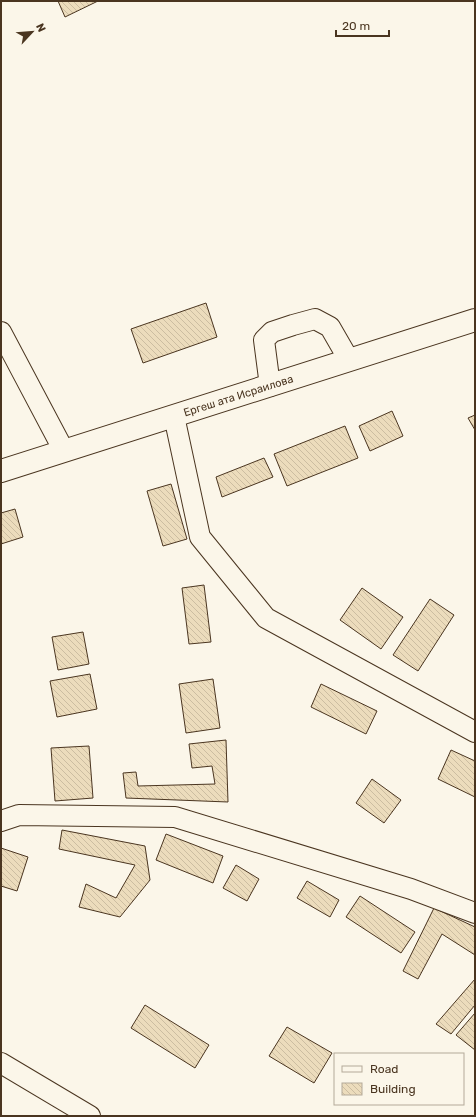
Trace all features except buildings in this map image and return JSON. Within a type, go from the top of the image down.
[{"type":"main road","name":"Ергеш ата Исраилова","points":[[1,472],[475,320]]},
{"type":"street","points":[[270,386],[264,340],[272,332],[293,325],[315,319],[330,327],[349,360]]},
{"type":"street","points":[[1,332],[64,451]]},
{"type":"street","points":[[174,416],[200,537],[266,618],[475,732]]},
{"type":"street","points":[[1,821],[20,815],[175,817],[412,889],[475,913]]},
{"type":"street","points":[[1,1063],[90,1116]]}]
